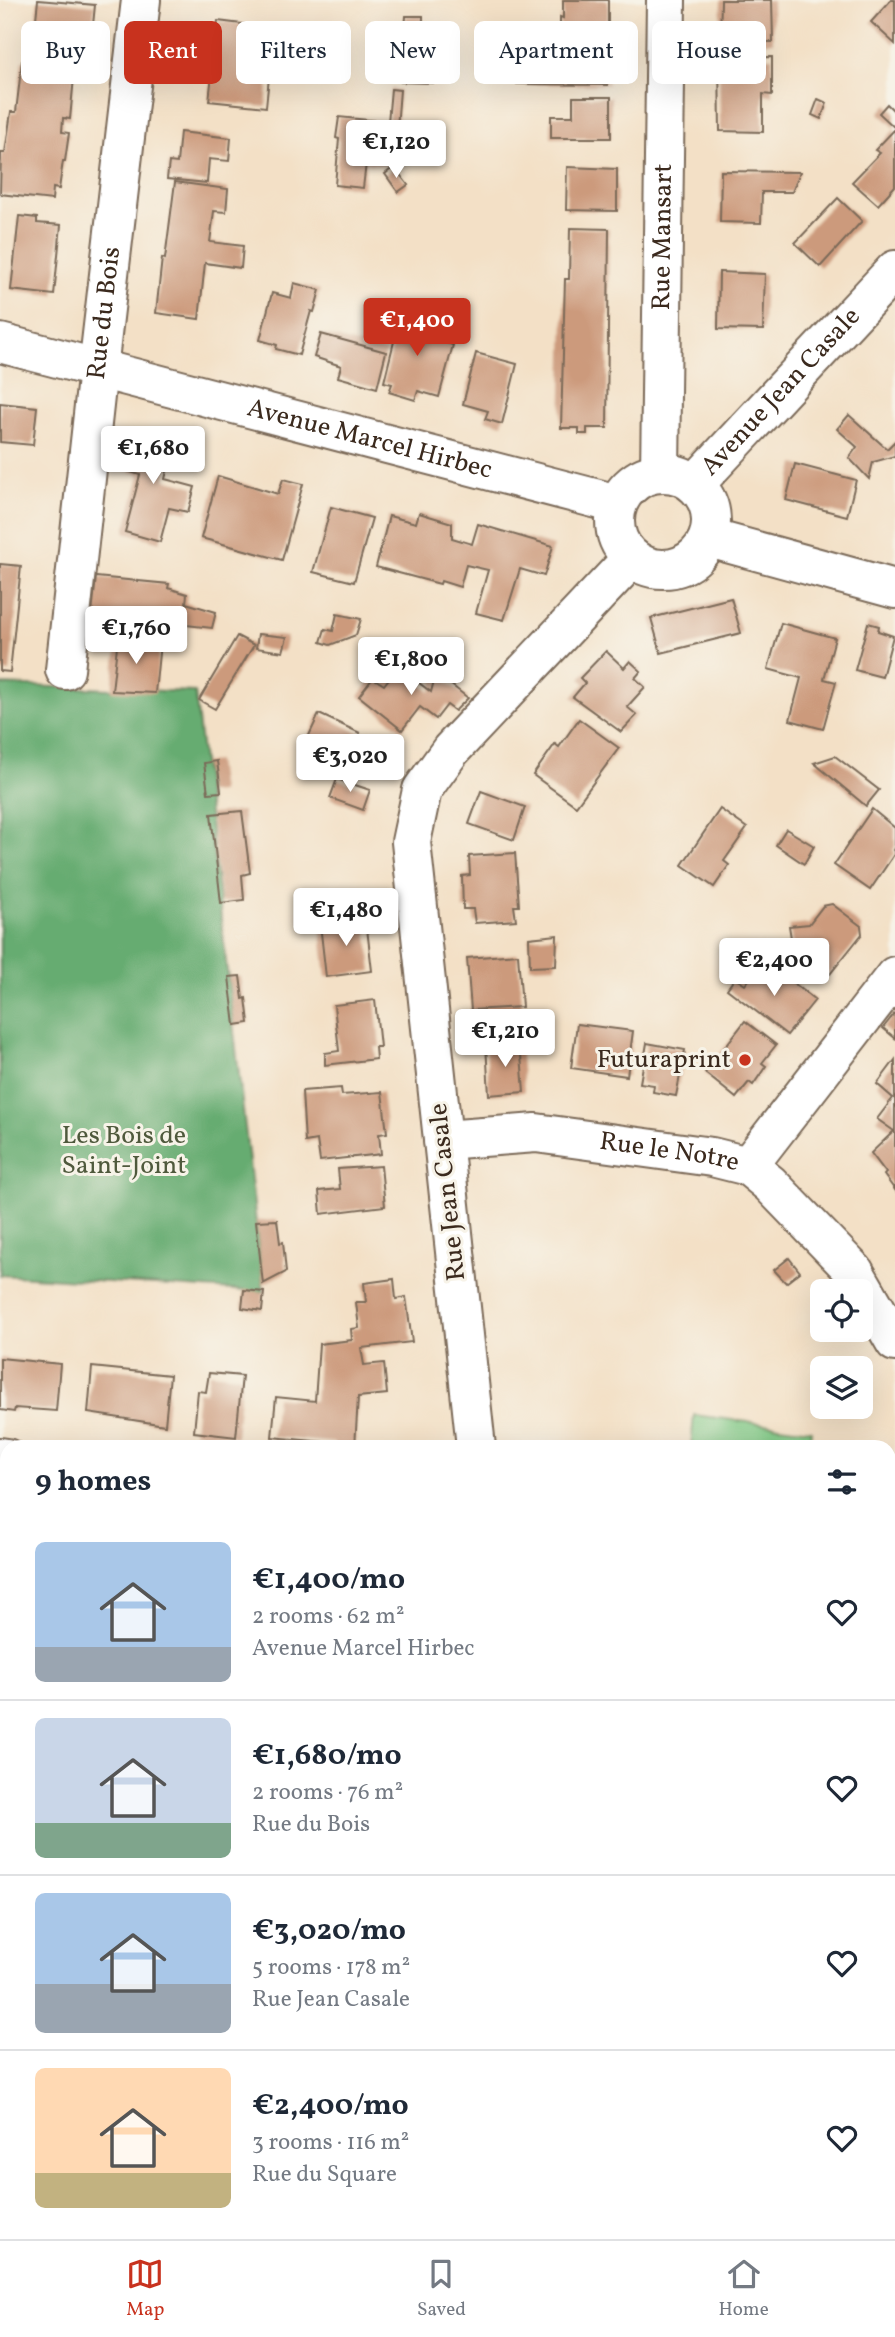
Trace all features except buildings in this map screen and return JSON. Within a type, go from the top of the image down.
[{"type":"street","name":"Rue du Bois","points":[[65,670],[141,0]]},
{"type":"street","name":"Rue Mansart","points":[[666,0],[677,478]]},
{"type":"street","name":"Avenue Jean Casale","points":[[677,478],[895,270]]},
{"type":"street","name":"Avenue Marcel Hirbec","points":[[0,343],[617,504]]},
{"type":"street","points":[[646,475],[677,478],[704,496],[710,509],[709,538],[690,562],[675,568],[645,566],[632,558],[622,547],[614,519],[617,504],[634,482],[646,475]]},
{"type":"street","points":[[709,538],[895,589]]},
{"type":"street","name":"Rue Jean Casale","points":[[475,1440],[411,842],[422,790],[451,750],[632,558]]},
{"type":"street","points":[[748,1166],[895,976]]},
{"type":"street","name":"Rue le Notre","points":[[443,1140],[536,1133],[712,1157],[748,1166],[771,1184],[854,1271],[895,1342]]},
{"type":"green space","name":"Les Bois de Saint-Joint","points":[[0,685],[195,692],[264,1292],[0,1275]]},
{"type":"green space","points":[[694,1415],[811,1430],[810,1440],[692,1440]]},
{"type":"place","name":"Futuraprint","points":[[745,1060]]}]
